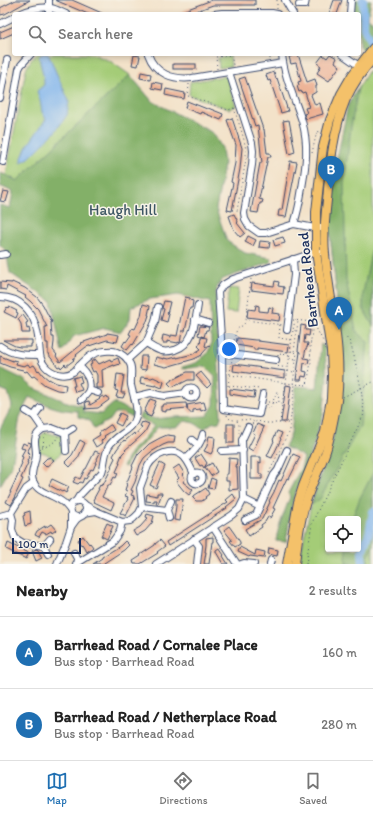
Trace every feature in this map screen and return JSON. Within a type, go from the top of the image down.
[{"type":"main road","name":"Barrhead Road","points":[[287,564],[298,502],[303,486],[329,424],[336,401],[338,352],[325,252],[324,228],[329,176],[335,141],[345,104],[350,91],[373,48]]},
{"type":"main road","name":"Barrhead Road","points":[[295,564],[300,526],[305,504],[325,452],[331,399],[332,375],[329,341],[316,252],[315,228],[324,148],[330,120],[339,99],[346,85],[366,63]]},
{"type":"street","points":[[22,12],[33,9],[50,11],[50,0]]},
{"type":"street","points":[[285,0],[292,12]]},
{"type":"street","points":[[299,5],[305,5],[306,0]]},
{"type":"street","points":[[350,12],[351,0]]},
{"type":"street","points":[[0,24],[12,18]]},
{"type":"street","points":[[3,162],[19,69],[29,56]]},
{"type":"street","points":[[149,56],[150,60],[160,71],[178,79],[283,63]]},
{"type":"street","points":[[282,56],[283,63],[306,135],[307,149],[299,212],[294,224]]},
{"type":"street","points":[[347,56],[366,63]]},
{"type":"street","points":[[0,98],[6,60]]},
{"type":"street","points":[[231,72],[253,150],[244,214],[249,226],[254,230],[266,233],[294,224],[324,228]]},
{"type":"street","points":[[1,90],[15,93]]},
{"type":"street","points":[[0,137],[7,138]]},
{"type":"street","points":[[263,394],[259,414],[223,409],[222,353],[218,292],[222,285],[233,280],[316,252],[325,252]]},
{"type":"street","points":[[290,325],[294,275],[293,259]]},
{"type":"street","points":[[0,297],[17,301],[28,310],[33,318],[37,331],[39,355],[42,362],[46,367],[56,373],[66,374],[74,372],[92,354],[103,351],[114,351],[122,354],[128,359],[131,367],[130,384],[137,409],[134,422],[129,429],[116,438],[110,445],[107,450],[102,472],[70,506],[71,527]]},
{"type":"street","points":[[146,343],[163,351],[170,351],[180,348],[192,334],[198,305]]},
{"type":"street","points":[[128,359],[146,343],[155,322],[158,307]]},
{"type":"street","points":[[195,320],[208,323]]},
{"type":"street","points":[[155,322],[162,324]]},
{"type":"street","points":[[0,346],[11,352],[39,355]]},
{"type":"street","points":[[222,353],[276,360]]},
{"type":"street","points":[[79,366],[88,377],[89,390],[82,400]]},
{"type":"street","points":[[89,390],[98,393]]},
{"type":"street","points":[[134,397],[151,393],[165,396],[186,393]]},
{"type":"street","points":[[34,416],[40,408]]},
{"type":"street","points":[[26,411],[34,416],[45,428]]},
{"type":"street","points":[[156,564],[239,509],[244,499],[242,440],[248,426]]},
{"type":"street","points":[[73,428],[63,432],[52,428],[45,428],[39,432],[35,440],[36,456],[32,473],[34,484],[41,491],[62,501],[80,501],[96,511],[122,522],[130,521],[142,508],[140,488],[150,463],[158,456],[165,452],[171,451],[179,454],[186,459],[194,474]]},
{"type":"street","points":[[63,432],[66,451]]},
{"type":"street","points":[[186,459],[198,445],[203,434]]},
{"type":"street","points":[[192,440],[198,445]]},
{"type":"street","points":[[222,452],[243,450]]},
{"type":"street","points":[[245,520],[256,515],[271,474],[278,470],[287,450]]},
{"type":"street","points":[[0,516],[11,513],[26,489],[34,484]]},
{"type":"street","points":[[57,564],[71,527],[85,508],[84,504],[86,489]]},
{"type":"street","points":[[244,499],[260,507]]},
{"type":"street","points":[[62,501],[73,515],[76,516],[96,511]]},
{"type":"street","points":[[169,518],[167,510],[171,501]]},
{"type":"street","points":[[142,508],[167,510]]},
{"type":"street","points":[[11,513],[13,520],[12,529],[15,538],[23,543],[44,546]]},
{"type":"street","points":[[74,553],[77,563],[113,541],[120,531],[122,522]]},
{"type":"street","points":[[213,527],[237,564]]},
{"type":"street","points":[[44,546],[50,539]]},
{"type":"street","points":[[194,539],[199,546],[197,564]]},
{"type":"street","points":[[44,546],[48,554]]},
{"type":"street","points":[[241,564],[254,564]]},
{"type":"path","points":[[277,0],[277,12]]},
{"type":"path","points":[[218,74],[216,57],[223,56]]},
{"type":"path","points":[[231,56],[231,72]]},
{"type":"path","points":[[189,89],[188,95],[190,97],[231,110]]},
{"type":"path","points":[[234,108],[245,143],[246,152],[237,211]]},
{"type":"path","points":[[306,165],[312,152],[317,131],[327,133]]},
{"type":"path","points":[[235,336],[237,330],[244,325],[246,320],[251,282],[250,274]]},
{"type":"path","points":[[246,320],[280,325],[290,325],[298,321],[313,322]]},
{"type":"path","points":[[294,352],[298,321]]},
{"type":"path","points":[[313,322],[323,341],[329,341]]},
{"type":"path","points":[[228,386],[230,375],[307,385],[311,362],[310,348],[313,322]]},
{"type":"path","points":[[280,325],[279,338],[292,340]]},
{"type":"path","points":[[290,325],[297,331]]},
{"type":"path","points":[[280,423],[292,343],[290,325]]},
{"type":"path","points":[[306,564],[312,523],[364,414],[361,388],[354,356],[350,342],[342,332]]},
{"type":"path","points":[[271,474],[286,437],[290,432],[294,372],[297,353],[291,351]]},
{"type":"path","points":[[290,358],[296,359]]},
{"type":"path","points":[[288,371],[294,372]]},
{"type":"path","points":[[336,401],[373,382]]},
{"type":"path","points":[[262,401],[279,403]]},
{"type":"path","points":[[225,409],[228,418],[237,420],[244,419],[264,423],[290,423]]},
{"type":"path","points":[[237,420],[240,425],[239,438],[242,440]]},
{"type":"path","points":[[248,426],[254,422]]},
{"type":"path","points":[[45,428],[47,434],[44,437],[43,447],[56,440],[63,432]]},
{"type":"green space","points":[[354,0],[371,0],[368,18],[373,22],[373,41],[364,51],[361,48],[361,12],[354,12]]},
{"type":"green space","points":[[35,56],[98,56],[110,61],[130,75],[17,181],[6,175],[26,69]]},
{"type":"green space","points":[[230,56],[231,66],[219,68],[218,58]]},
{"type":"green space","points":[[373,66],[373,564],[299,564],[311,505],[333,439],[339,401],[343,354],[329,225],[348,105],[369,70]]},
{"type":"green space","name":"Haugh Hill","points":[[130,75],[152,101],[213,133],[222,148],[224,165],[216,209],[227,241],[245,253],[271,258],[271,262],[223,279],[217,287],[216,302],[221,417],[219,422],[212,423],[204,429],[194,423],[185,421],[176,427],[158,427],[134,452],[125,467],[123,466],[132,450],[143,440],[154,426],[139,418],[141,413],[155,419],[207,416],[214,405],[215,376],[205,366],[183,369],[182,367],[196,363],[207,354],[211,345],[210,302],[178,295],[150,299],[131,307],[130,319],[121,332],[105,328],[74,336],[62,352],[51,301],[10,273],[6,251],[0,245],[0,205],[10,208],[13,192],[0,186],[0,173],[17,181]]},
{"type":"green space","points":[[224,76],[227,77],[236,106],[229,109],[189,95],[190,82]]},
{"type":"green space","points":[[358,88],[351,127],[344,183],[346,280],[356,330],[368,342],[360,426],[320,499],[311,505],[333,439],[339,401],[343,354],[329,225],[333,178],[348,105]]},
{"type":"green space","points":[[373,243],[373,326],[363,308],[363,293]]},
{"type":"green space","points":[[229,288],[239,289],[236,313],[226,312]]},
{"type":"green space","points":[[321,344],[325,347],[327,380],[323,415],[311,453],[294,497],[286,542],[276,541],[279,526],[290,497],[288,493],[301,468],[304,457],[285,447],[291,434],[296,386],[317,388]]},
{"type":"green space","points":[[0,368],[23,379],[34,388],[69,403],[84,406],[83,412],[101,414],[114,403],[133,412],[132,417],[122,413],[115,413],[111,419],[94,429],[89,420],[78,417],[78,411],[53,407],[29,397],[20,417],[12,465],[0,486],[0,429],[12,406],[8,392],[0,389]]},
{"type":"green space","points":[[46,432],[62,436],[61,452],[55,459],[45,453],[39,452],[38,443],[41,436]]},
{"type":"green space","points":[[373,473],[373,544],[368,559],[369,564],[346,564],[346,552],[361,552],[361,516],[353,516],[360,498]]},
{"type":"water","points":[[49,56],[69,101],[67,115],[55,132],[29,158],[20,163],[26,148],[46,119],[42,112],[37,91],[44,85],[39,57]]},
{"type":"building","points":[[16,0],[30,0],[5,14],[0,15],[0,8]]},
{"type":"building","points":[[55,0],[72,0],[99,12],[83,12]]},
{"type":"building","points":[[212,0],[255,0],[255,5],[213,5],[194,12],[182,12]]},
{"type":"building","points":[[334,0],[342,0],[338,12],[330,12]]},
{"type":"building","points":[[12,27],[12,34],[0,39],[0,32]]},
{"type":"building","points":[[134,56],[140,56],[138,66],[132,65]]},
{"type":"building","points":[[299,56],[307,82],[315,79],[317,86],[316,92],[311,95],[315,105],[320,103],[323,114],[306,119],[304,114],[307,113],[305,108],[309,107],[308,102],[305,92],[299,92],[297,86],[299,85],[298,82],[301,81],[296,63],[291,64],[289,57]]},
{"type":"building","points":[[322,56],[327,58],[328,56],[334,56],[337,58],[335,62],[340,66],[329,81],[317,73],[321,66],[317,63]]},
{"type":"building","points":[[173,64],[196,64],[196,69],[173,69]]},
{"type":"building","points":[[141,72],[151,74],[150,80],[140,78]]},
{"type":"building","points":[[274,72],[288,111],[281,113],[270,80],[268,81],[266,75]]},
{"type":"building","points":[[245,77],[264,129],[267,153],[270,153],[271,157],[268,157],[259,199],[263,200],[262,203],[260,203],[258,213],[251,212],[260,163],[262,163],[258,125],[255,126],[239,79]]},
{"type":"building","points":[[153,82],[163,84],[162,90],[152,88]]},
{"type":"building","points":[[166,89],[185,93],[184,99],[165,95]]},
{"type":"building","points":[[187,101],[223,114],[221,120],[201,112],[200,114],[185,108]]},
{"type":"building","points":[[232,118],[242,148],[240,169],[232,211],[227,210],[233,183],[231,182],[235,163],[236,145],[227,120]]},
{"type":"building","points":[[289,120],[295,152],[289,154],[283,121]]},
{"type":"building","points":[[290,161],[297,162],[286,217],[278,216],[279,210],[282,210]]},
{"type":"building","points":[[3,191],[9,192],[6,202],[0,201]]},
{"type":"building","points":[[234,214],[238,222],[237,223],[245,233],[240,237],[234,230],[229,216]]},
{"type":"building","points":[[248,236],[256,240],[253,246],[245,242]]},
{"type":"building","points":[[283,237],[285,243],[275,246],[273,240]]},
{"type":"building","points":[[260,241],[270,242],[269,248],[259,247]]},
{"type":"building","points":[[275,281],[279,282],[278,286],[284,287],[283,294],[251,290],[252,283],[274,286]]},
{"type":"building","points":[[0,282],[12,282],[25,288],[37,297],[43,305],[52,322],[52,337],[54,337],[53,350],[60,362],[82,344],[81,343],[107,333],[119,335],[117,342],[107,340],[86,347],[66,366],[65,364],[61,368],[60,366],[58,367],[48,354],[48,343],[46,343],[45,327],[47,327],[38,309],[25,297],[26,296],[7,286],[6,290],[0,289]]},
{"type":"building","points":[[185,297],[190,298],[190,300],[193,301],[185,331],[182,331],[180,343],[167,341],[167,343],[163,343],[163,335],[171,337],[171,335],[177,336]]},
{"type":"building","points":[[164,301],[170,302],[167,322],[161,320],[164,309],[162,308]]},
{"type":"building","points":[[143,304],[150,306],[147,321],[133,345],[132,344],[127,350],[122,346],[131,335],[129,334],[132,328],[135,329],[141,316]]},
{"type":"building","points":[[256,305],[259,306],[259,311],[268,312],[269,307],[273,308],[272,313],[280,314],[279,321],[247,317],[248,309],[255,310]]},
{"type":"building","points":[[7,307],[17,311],[16,312],[18,313],[16,318],[4,312]]},
{"type":"building","points":[[23,315],[28,322],[26,323],[27,329],[29,328],[30,333],[22,333],[21,324],[18,319]]},
{"type":"building","points":[[301,325],[306,326],[305,330],[310,330],[309,336],[305,335],[304,343],[308,343],[304,358],[309,359],[308,364],[304,363],[303,371],[307,372],[306,377],[302,376],[301,380],[296,380],[300,352],[298,351]]},
{"type":"building","points":[[200,326],[209,327],[208,330],[206,330],[204,337],[198,335]]},
{"type":"building","points":[[201,337],[207,338],[206,347],[210,345],[202,355],[194,359],[166,367],[154,364],[156,357],[168,359],[193,354],[201,349],[198,346],[200,344]]},
{"type":"building","points":[[237,338],[289,345],[288,352],[257,348],[257,350],[254,350],[254,348],[236,345]]},
{"type":"building","points":[[3,340],[32,340],[32,344],[31,347],[20,347]]},
{"type":"building","points":[[0,356],[17,361],[16,364],[24,366],[28,364],[30,367],[34,365],[38,371],[39,370],[49,380],[66,385],[65,391],[57,390],[45,385],[34,376],[32,377],[27,371],[25,372],[23,370],[0,363]]},
{"type":"building","points":[[141,356],[147,356],[146,370],[140,369]]},
{"type":"building","points":[[118,358],[120,364],[102,370],[103,388],[96,388],[97,375],[95,371],[93,372],[90,365],[92,364],[91,362],[95,359],[99,364],[110,359],[111,361]]},
{"type":"building","points":[[234,364],[285,371],[285,378],[233,371]]},
{"type":"building","points":[[187,372],[194,372],[194,380],[188,380],[172,387],[168,383],[173,379]]},
{"type":"building","points":[[201,372],[211,384],[207,388],[196,376]]},
{"type":"building","points":[[117,374],[124,375],[121,393],[125,393],[123,398],[116,397],[118,391],[115,390]]},
{"type":"building","points":[[80,376],[82,382],[79,383],[82,390],[75,392],[73,378]]},
{"type":"building","points":[[141,377],[153,377],[164,382],[162,388],[155,385],[140,383]]},
{"type":"building","points":[[286,385],[291,386],[286,422],[281,422]]},
{"type":"building","points":[[230,389],[255,392],[254,398],[230,394]]},
{"type":"building","points":[[103,396],[104,398],[107,396],[109,400],[98,408],[84,409],[86,408],[85,402],[89,401],[90,405]]},
{"type":"building","points":[[150,399],[156,401],[151,417],[146,415],[144,412]]},
{"type":"building","points":[[204,402],[206,409],[201,411],[200,409],[193,410],[193,413],[188,411],[187,405]]},
{"type":"building","points":[[186,403],[187,408],[166,410],[166,412],[161,411],[161,406],[164,404]]},
{"type":"building","points":[[120,413],[126,416],[121,426],[115,423]]},
{"type":"building","points":[[142,422],[149,424],[145,432],[122,454],[116,472],[118,473],[116,478],[114,477],[110,485],[108,485],[102,497],[114,503],[111,510],[94,502],[95,501],[93,500],[100,485],[103,485],[112,467],[111,466],[115,458],[113,456],[117,449],[124,440],[125,441],[134,433],[135,435],[142,427],[140,426]]},
{"type":"building","points":[[227,424],[234,424],[234,443],[227,443]]},
{"type":"building","points":[[257,424],[264,427],[253,451],[248,448],[255,434],[253,433]]},
{"type":"building","points":[[110,425],[114,430],[104,436],[105,437],[101,441],[102,443],[96,447],[92,440],[100,435],[99,433]]},
{"type":"building","points":[[277,431],[282,433],[281,439],[272,458],[267,456]]},
{"type":"building","points":[[167,435],[175,436],[174,443],[163,445],[144,458],[131,490],[133,491],[131,495],[135,498],[126,516],[120,513],[128,499],[128,497],[125,496],[127,491],[125,490],[126,484],[138,454],[149,444]]},
{"type":"building","points":[[209,436],[215,437],[214,448],[211,454],[204,451],[207,446]]},
{"type":"building","points":[[80,440],[85,443],[78,458],[70,467],[65,462],[72,455]]},
{"type":"building","points":[[28,442],[31,443],[31,445],[27,452],[30,453],[27,461],[28,463],[21,478],[23,479],[11,505],[6,502],[22,463],[23,457],[21,456],[25,449],[21,448],[23,443],[27,445]]},
{"type":"building","points":[[95,451],[100,453],[93,470],[91,469],[86,479],[84,478],[82,483],[80,482],[78,484],[73,482],[76,477],[80,479]]},
{"type":"building","points":[[201,454],[207,463],[204,468],[202,465],[200,466],[195,458]]},
{"type":"building","points":[[293,454],[300,457],[289,479],[287,478],[273,508],[275,509],[270,518],[268,517],[261,525],[262,527],[249,536],[245,529],[262,519],[279,480],[281,481]]},
{"type":"building","points":[[50,457],[54,460],[46,467],[42,463]]},
{"type":"building","points":[[251,457],[261,457],[261,463],[259,462],[259,474],[262,474],[262,479],[251,479]]},
{"type":"building","points":[[229,458],[237,459],[236,467],[238,489],[229,490],[229,481],[226,481]]},
{"type":"building","points":[[160,463],[165,466],[156,488],[150,485]]},
{"type":"building","points":[[212,463],[217,472],[211,476],[205,467]]},
{"type":"building","points":[[179,465],[184,473],[182,475],[185,479],[183,482],[193,490],[189,495],[176,481],[179,478],[173,469]]},
{"type":"building","points":[[211,478],[216,480],[214,489],[208,488]]},
{"type":"building","points":[[52,479],[69,487],[66,493],[49,485]]},
{"type":"building","points":[[206,488],[209,494],[202,501],[196,501],[192,497]]},
{"type":"building","points":[[157,493],[162,493],[158,504],[156,504],[157,500],[154,500],[154,502],[146,501],[147,494],[157,496]]},
{"type":"building","points":[[233,494],[236,499],[226,507],[227,508],[168,546],[166,542],[228,502],[226,500]]},
{"type":"building","points":[[176,499],[183,499],[180,521],[174,520]]},
{"type":"building","points":[[30,511],[31,524],[25,526],[23,516],[25,515],[24,513]]},
{"type":"building","points":[[147,514],[154,516],[152,523],[145,531],[136,536],[133,531],[140,527],[148,518],[146,517]]},
{"type":"building","points":[[107,523],[113,526],[107,539],[101,536]]},
{"type":"building","points":[[51,524],[56,530],[52,533],[51,531],[46,534],[42,532],[39,537],[35,535],[37,531]]},
{"type":"building","points":[[229,526],[240,542],[240,544],[235,547],[230,541],[232,540],[224,530]]},
{"type":"building","points":[[83,536],[93,547],[87,552],[78,540]]},
{"type":"building","points":[[213,537],[209,564],[204,564],[206,538]]},
{"type":"building","points":[[160,540],[165,546],[157,552],[158,553],[140,564],[134,564],[133,561]]},
{"type":"building","points":[[125,541],[129,545],[104,563],[105,564],[93,564],[120,546]]},
{"type":"building","points":[[8,543],[29,553],[26,559],[6,549]]},
{"type":"building","points":[[240,547],[255,555],[256,550],[265,552],[264,558],[249,557],[238,552]]},
{"type":"building","points":[[219,548],[228,564],[223,564],[216,552]]},
{"type":"building","points":[[269,548],[278,550],[277,556],[268,554]]},
{"type":"building","points":[[37,549],[42,558],[36,561],[32,551]]},
{"type":"waterway","points":[[363,0],[364,28],[373,47]]},
{"type":"waterway","points":[[363,564],[362,552],[369,533],[373,512]]},
{"type":"place","name":"Barrhead Road / Netherplace Road","points":[[331,189]]},
{"type":"place","name":"Barrhead Road / Cornalee Place","points":[[339,330]]}]
